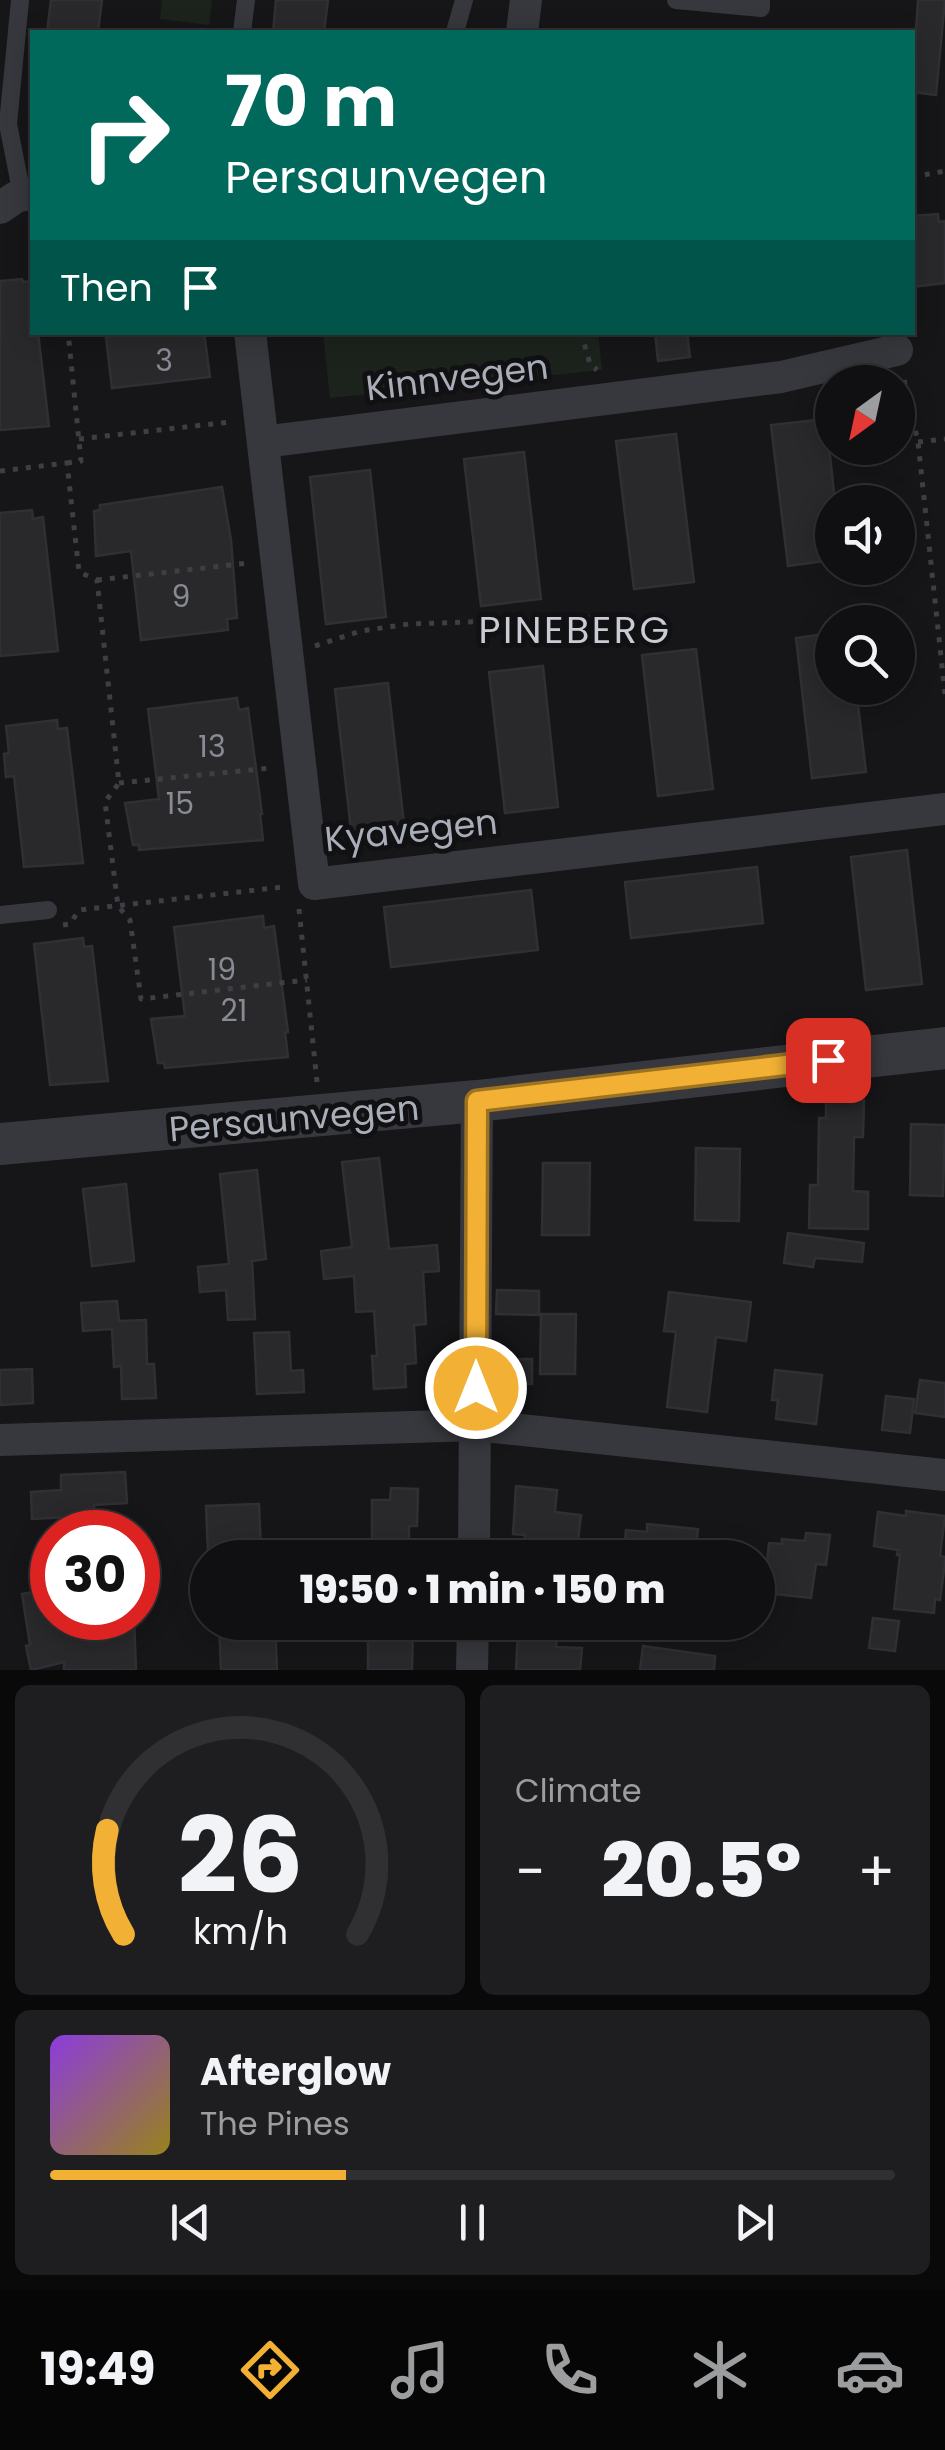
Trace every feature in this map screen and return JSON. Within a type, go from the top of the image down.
[{"type":"street","points":[[522,30],[526,0]]},
{"type":"street","name":"Kyavegen","points":[[250,335],[299,765],[305,885],[945,809]]},
{"type":"street","name":"Kinnvegen","points":[[261,430],[781,378],[897,350]]},
{"type":"street","name":"Persaunvegen","points":[[0,1144],[477,1101],[945,1048]]},
{"type":"street","points":[[474,1540],[477,1101]]},
{"type":"street","points":[[0,1440],[476,1425],[945,1475]]},
{"type":"street","points":[[472,1670],[473,1640]]},
{"type":"lane","points":[[14,197],[8,124],[20,0]]},
{"type":"lane","points":[[242,30],[246,0]]},
{"type":"lane","points":[[456,30],[464,0]]},
{"type":"lane","points":[[676,0],[761,4]]},
{"type":"lane","points":[[0,915],[50,918]]},
{"type":"path","points":[[915,177],[945,172]]},
{"type":"path","points":[[0,471],[82,461],[68,335]]},
{"type":"path","points":[[897,350],[918,442],[945,691]]},
{"type":"path","points":[[79,440],[261,430]]},
{"type":"path","points":[[918,442],[945,439]]},
{"type":"path","points":[[67,463],[79,572],[98,580],[276,560]]},
{"type":"path","points":[[98,580],[119,783],[106,802],[118,906],[130,920],[142,999],[307,980]]},
{"type":"path","points":[[286,655],[361,631],[409,624],[618,617]]},
{"type":"path","points":[[119,783],[299,765]]},
{"type":"path","points":[[50,918],[70,924],[79,910],[305,885],[307,980],[321,1115]]},
{"type":"shaded area","points":[[162,0],[212,0],[209,25],[160,19]]},
{"type":"shaded area","points":[[323,335],[598,335],[602,370],[330,398]]},
{"type":"building","points":[[51,0],[102,0],[98,30],[47,30]]},
{"type":"building","points":[[276,0],[328,0],[324,30],[273,30]]},
{"type":"building","points":[[918,0],[945,0],[936,95],[915,92]]},
{"type":"building","points":[[938,214],[939,222],[945,221],[945,283],[915,287],[915,216]]},
{"type":"building","points":[[0,281],[30,281],[30,335],[38,335],[49,426],[0,430]]},
{"type":"building","points":[[204,335],[210,377],[112,388],[106,337]]},
{"type":"building","points":[[655,335],[687,335],[690,357],[658,361]]},
{"type":"building","points":[[815,420],[815,465],[831,465],[833,485],[815,485],[815,562],[788,566],[771,425]]},
{"type":"building","points":[[676,434],[694,582],[634,589],[616,441]]},
{"type":"building","points":[[524,452],[541,599],[481,606],[464,459]]},
{"type":"building","points":[[370,470],[386,617],[326,624],[310,477]]},
{"type":"building","points":[[222,487],[237,618],[227,619],[228,630],[141,640],[131,551],[96,556],[94,511],[100,510],[100,505]]},
{"type":"building","points":[[32,510],[33,519],[43,517],[58,651],[0,656],[0,513]]},
{"type":"building","points":[[815,635],[815,705],[858,705],[866,772],[812,778],[796,638]]},
{"type":"building","points":[[696,649],[713,789],[658,796],[642,655]]},
{"type":"building","points":[[543,666],[558,807],[505,813],[489,672]]},
{"type":"building","points":[[388,683],[404,824],[351,830],[335,689]]},
{"type":"building","points":[[237,698],[239,710],[248,708],[263,840],[139,850],[139,845],[133,845],[125,803],[159,799],[148,709]]},
{"type":"building","points":[[57,720],[58,729],[67,728],[83,863],[24,867],[14,776],[6,777],[6,726]]},
{"type":"building","points":[[907,850],[922,984],[866,990],[851,857]]},
{"type":"building","points":[[757,867],[763,923],[631,938],[625,882]]},
{"type":"building","points":[[531,890],[538,950],[391,967],[384,907]]},
{"type":"building","points":[[263,916],[264,928],[274,926],[288,1057],[165,1068],[164,1063],[158,1063],[151,1019],[185,1016],[174,927]]},
{"type":"building","points":[[83,938],[84,947],[92,946],[108,1081],[50,1085],[34,944]]},
{"type":"building","points":[[826,1099],[864,1100],[863,1137],[854,1137],[853,1191],[868,1192],[868,1229],[809,1228],[810,1185],[818,1185],[819,1118],[826,1118]]},
{"type":"building","points":[[911,1124],[945,1125],[943,1196],[910,1195]]},
{"type":"building","points":[[696,1148],[740,1149],[739,1221],[695,1220]]},
{"type":"building","points":[[379,1158],[389,1249],[437,1245],[439,1271],[423,1272],[426,1324],[414,1325],[416,1363],[405,1364],[406,1387],[374,1389],[374,1311],[356,1312],[354,1276],[324,1279],[321,1251],[352,1247],[342,1162]]},
{"type":"building","points":[[543,1163],[590,1163],[589,1235],[542,1235]]},
{"type":"building","points":[[257,1170],[266,1259],[252,1261],[255,1319],[228,1320],[226,1290],[200,1292],[198,1267],[229,1264],[220,1174]]},
{"type":"building","points":[[126,1184],[134,1261],[92,1266],[83,1189]]},
{"type":"building","points":[[788,1233],[864,1243],[862,1262],[815,1258],[813,1267],[784,1263]]},
{"type":"building","points":[[497,1290],[539,1291],[539,1315],[496,1314]]},
{"type":"building","points":[[669,1292],[751,1302],[746,1341],[716,1337],[707,1412],[667,1407],[676,1332],[664,1331]]},
{"type":"building","points":[[117,1301],[119,1321],[146,1320],[147,1364],[154,1364],[156,1398],[122,1399],[121,1366],[114,1367],[112,1329],[83,1331],[81,1303]]},
{"type":"building","points":[[541,1314],[576,1314],[575,1374],[540,1374]]},
{"type":"building","points":[[289,1332],[291,1371],[303,1370],[304,1392],[257,1394],[254,1333]]},
{"type":"building","points":[[505,1359],[532,1359],[532,1384],[505,1384]]},
{"type":"building","points":[[32,1369],[33,1403],[0,1405],[0,1370]]},
{"type":"building","points":[[775,1370],[822,1375],[816,1424],[776,1419],[778,1400],[772,1400]]},
{"type":"building","points":[[920,1380],[945,1383],[945,1417],[915,1413]]},
{"type":"building","points":[[886,1396],[914,1399],[910,1433],[882,1430]]},
{"type":"building","points":[[125,1472],[127,1503],[94,1505],[94,1510],[32,1510],[31,1492],[61,1490],[61,1475]]},
{"type":"building","points":[[516,1486],[557,1490],[555,1512],[581,1515],[578,1540],[524,1540],[525,1535],[513,1534]]},
{"type":"building","points":[[391,1488],[418,1489],[417,1526],[409,1526],[409,1540],[372,1540],[372,1500],[390,1500]]},
{"type":"building","points":[[259,1504],[261,1540],[207,1540],[206,1506]]},
{"type":"building","points":[[906,1511],[945,1516],[940,1556],[945,1557],[945,1563],[940,1600],[935,1599],[934,1613],[894,1609],[900,1555],[898,1550],[874,1546],[878,1512],[906,1516]]},
{"type":"building","points":[[647,1524],[698,1529],[697,1540],[625,1540],[626,1530],[647,1532]]},
{"type":"building","points":[[806,1533],[830,1535],[826,1565],[816,1564],[811,1598],[775,1594],[775,1543],[782,1544],[782,1539],[805,1541]]},
{"type":"building","points":[[30,1592],[30,1640],[135,1640],[136,1670],[64,1670],[64,1662],[31,1670],[22,1594]]},
{"type":"building","points":[[873,1618],[899,1621],[895,1651],[869,1648]]},
{"type":"building","points":[[220,1640],[276,1640],[277,1670],[221,1670]]},
{"type":"building","points":[[368,1640],[413,1640],[412,1670],[368,1670]]},
{"type":"building","points":[[518,1640],[557,1640],[556,1647],[582,1648],[580,1670],[516,1670]]},
{"type":"building","points":[[643,1646],[715,1656],[714,1670],[640,1670]]},
{"type":"district","name":"PINEBERG","points":[[575,629]]},
{"type":"route","points":[[476,1388],[477,1101],[828,1060]]}]
